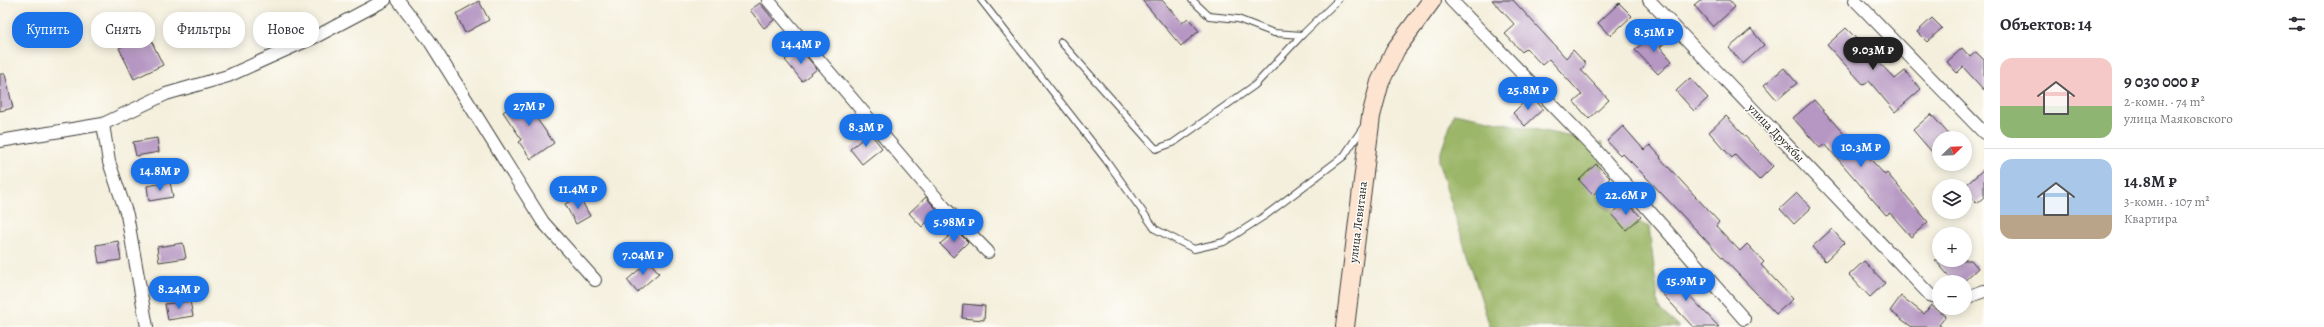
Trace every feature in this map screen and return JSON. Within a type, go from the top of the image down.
[{"type":"main road","name":"улица Левитана","points":[[1345,327],[1371,116],[1380,82],[1396,49],[1432,0]]},
{"type":"street","points":[[0,141],[103,124],[166,94],[228,76],[319,35],[385,0]]},
{"type":"street","points":[[398,0],[429,40],[543,222],[595,280]]},
{"type":"street","points":[[768,0],[935,196],[988,252]]},
{"type":"street","points":[[1451,0],[1596,150],[1744,319]]},
{"type":"street","name":"улица Дружбы","points":[[1649,0],[1932,296]]},
{"type":"street","points":[[1855,0],[1984,134]]},
{"type":"street","points":[[103,124],[109,162],[127,215],[147,327]]},
{"type":"lane","points":[[981,0],[1106,160],[1155,229],[1194,249],[1224,242],[1266,215],[1344,156],[1371,116]]},
{"type":"lane","points":[[1192,0],[1209,16],[1238,19],[1274,33],[1302,35]]},
{"type":"lane","points":[[1062,42],[1156,149],[1173,143],[1255,86],[1302,35],[1338,0]]},
{"type":"green space","points":[[1454,113],[1602,143],[1602,205],[1649,227],[1659,309],[1679,327],[1490,327],[1438,161]]},
{"type":"building","points":[[1142,0],[1162,0],[1182,23],[1188,18],[1199,31],[1181,46]]},
{"type":"building","points":[[1492,0],[1513,0],[1566,58],[1573,50],[1586,64],[1581,70],[1609,100],[1589,119],[1574,102],[1582,95],[1549,59],[1542,65],[1526,48],[1522,52],[1505,34],[1515,25]]},
{"type":"building","points":[[1700,0],[1729,0],[1735,7],[1713,27],[1694,5]]},
{"type":"building","points":[[479,1],[489,20],[465,33],[456,14]]},
{"type":"building","points":[[760,3],[774,20],[764,28],[750,10]]},
{"type":"building","points":[[1619,3],[1632,16],[1610,36],[1598,23]]},
{"type":"building","points":[[1932,18],[1942,28],[1927,42],[1917,32]]},
{"type":"building","points":[[1846,28],[1895,79],[1905,71],[1921,89],[1895,112],[1869,81],[1864,85],[1827,45]]},
{"type":"building","points":[[1751,29],[1764,45],[1743,64],[1729,48]]},
{"type":"building","points":[[1656,31],[1666,42],[1660,47],[1672,61],[1658,74],[1635,50]]},
{"type":"building","points":[[119,48],[155,48],[163,65],[134,79]]},
{"type":"building","points":[[799,48],[817,69],[802,81],[785,60]]},
{"type":"building","points":[[1962,48],[1970,57],[1976,52],[1984,60],[1984,90],[1963,67],[1957,73],[1947,62]]},
{"type":"building","points":[[1784,68],[1797,83],[1777,100],[1764,85]]},
{"type":"building","points":[[0,74],[5,74],[13,108],[0,111]]},
{"type":"building","points":[[1690,78],[1708,98],[1694,111],[1676,91]]},
{"type":"building","points":[[1531,95],[1543,109],[1525,126],[1513,113]]},
{"type":"building","points":[[528,96],[541,116],[537,119],[554,143],[531,159],[519,142],[522,140],[503,112]]},
{"type":"building","points":[[1814,100],[1849,140],[1851,138],[1885,175],[1887,173],[1928,222],[1911,237],[1890,213],[1886,215],[1825,144],[1820,148],[1793,118]]},
{"type":"building","points":[[1931,114],[1946,131],[1932,131],[1932,152],[1913,130]]},
{"type":"building","points":[[1726,116],[1773,166],[1759,180],[1735,155],[1732,158],[1709,132]]},
{"type":"building","points":[[1623,126],[1644,150],[1650,145],[1661,157],[1660,158],[1719,222],[1716,226],[1740,251],[1747,244],[1764,262],[1761,265],[1793,299],[1776,314],[1643,174],[1622,153],[1620,155],[1607,141]]},
{"type":"building","points":[[870,133],[882,148],[862,164],[850,149]]},
{"type":"building","points":[[157,138],[159,152],[136,156],[133,142]]},
{"type":"building","points":[[1596,164],[1610,178],[1593,195],[1579,180]]},
{"type":"building","points":[[1984,169],[1984,197],[1977,203],[1972,198],[1972,180]]},
{"type":"building","points":[[170,182],[173,197],[149,201],[147,186]]},
{"type":"building","points":[[1797,193],[1811,208],[1794,224],[1780,209]]},
{"type":"building","points":[[579,196],[590,216],[576,224],[565,204]]},
{"type":"building","points":[[926,197],[938,211],[922,227],[909,213]]},
{"type":"building","points":[[1626,201],[1641,217],[1626,230],[1612,214]]},
{"type":"building","points":[[1832,229],[1844,243],[1825,261],[1812,247]]},
{"type":"building","points":[[956,230],[968,242],[953,257],[940,244]]},
{"type":"building","points":[[118,241],[121,260],[99,263],[96,245]]},
{"type":"building","points":[[183,243],[186,258],[159,262],[157,247]]},
{"type":"building","points":[[649,261],[659,273],[637,292],[627,280]]},
{"type":"building","points":[[1864,261],[1885,283],[1870,297],[1849,275]]},
{"type":"building","points":[[1972,261],[1978,268],[1970,275],[1948,275],[1941,267],[1972,267]]},
{"type":"building","points":[[1678,272],[1693,288],[1687,293],[1719,327],[1693,327],[1659,290]]},
{"type":"building","points":[[1901,296],[1924,314],[1931,305],[1932,315],[1946,316],[1939,325],[1942,327],[1912,327],[1890,311]]},
{"type":"building","points":[[190,301],[193,316],[168,320],[165,304]]},
{"type":"building","points":[[963,304],[985,306],[984,320],[962,318]]}]
